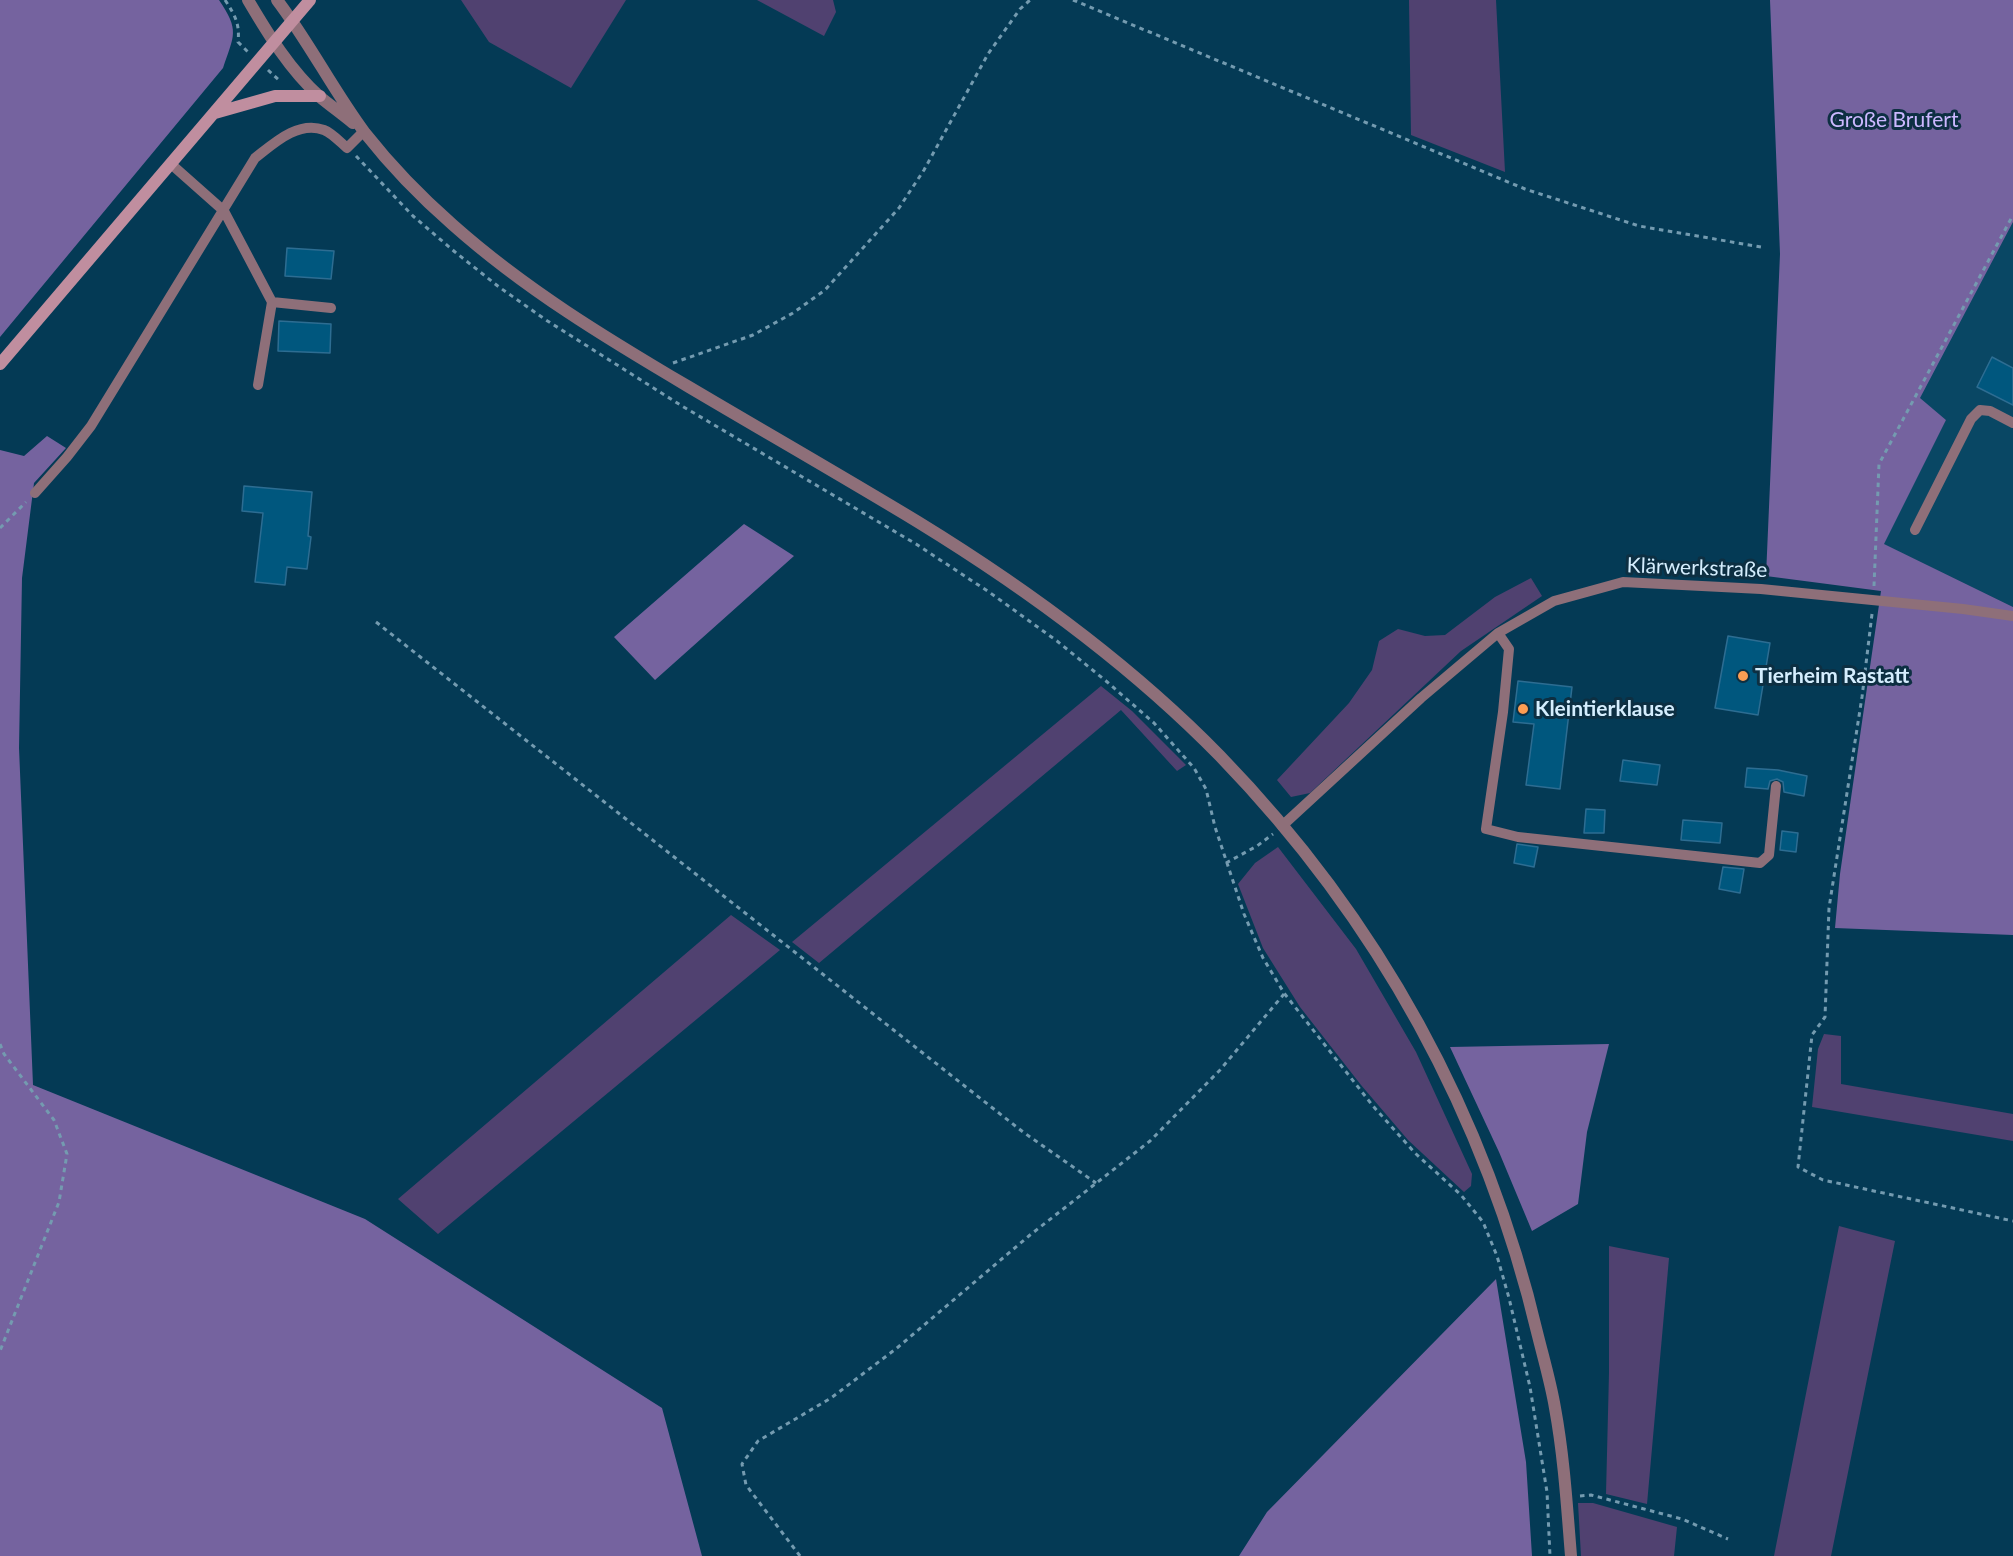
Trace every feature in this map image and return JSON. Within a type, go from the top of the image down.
[{"type":"main road","points":[[0,364],[310,0]]},
{"type":"main road","points":[[214,113],[275,96],[320,96]]},
{"type":"street","points":[[248,0],[274,42],[296,71],[320,96],[364,131]]},
{"type":"street","points":[[277,0],[364,131],[420,195],[454,226],[533,289],[562,309],[922,525],[1068,625],[1160,699],[1220,756],[1282,826],[1338,897],[1381,959],[1455,1092],[1485,1166],[1510,1232],[1555,1404],[1571,1556]]},
{"type":"lane","points":[[35,493],[91,426],[255,158],[278,139],[297,131],[311,128],[324,130],[347,148],[364,131]]},
{"type":"lane","points":[[171,164],[224,211],[272,302],[258,385]]},
{"type":"lane","points":[[272,302],[331,308]]},
{"type":"lane","points":[[1915,530],[1971,419],[1980,410],[1990,411],[2013,423]]},
{"type":"lane","name":"Klärwerkstraße","points":[[1282,826],[1421,698],[1498,633],[1554,601],[1623,582],[1761,589],[2013,616]]},
{"type":"lane","points":[[1498,633],[1509,649],[1503,711],[1485,829],[1518,837],[1760,863],[1769,855],[1776,786]]},
{"type":"path","points":[[1030,0],[1020,9],[988,54],[924,170],[898,208],[825,290],[793,313],[753,335],[678,360],[661,370],[650,384],[916,544],[998,598],[1106,681],[1154,723],[1194,768],[1206,789],[1215,827],[1244,914],[1263,958],[1284,993],[1372,1106],[1415,1153],[1461,1195],[1483,1222],[1497,1256],[1509,1298],[1530,1387],[1547,1492],[1550,1556]]},
{"type":"path","points":[[1073,0],[1525,189],[1639,226],[1761,247]]},
{"type":"path","points":[[2013,215],[1879,464],[1873,601],[1862,697],[1829,908],[1825,1017],[1812,1035],[1798,1167],[1823,1180],[2013,1221]]},
{"type":"path","points":[[0,528],[35,493]]},
{"type":"path","points":[[376,622],[1023,1132],[1096,1183]]},
{"type":"path","points":[[1226,863],[1257,846],[1282,826]]},
{"type":"path","points":[[800,1556],[746,1485],[742,1464],[758,1441],[831,1398],[850,1384],[897,1348],[1030,1234],[1150,1141],[1220,1070],[1284,993]]},
{"type":"path","points":[[0,1044],[4,1054],[54,1120],[67,1154],[59,1203],[0,1351]]},
{"type":"path","points":[[1566,1497],[1591,1496],[1682,1519],[1728,1539]]},
{"type":"shaded area","points":[[461,0],[626,0],[571,88],[489,42]]},
{"type":"shaded area","points":[[757,0],[833,0],[836,12],[824,36]]},
{"type":"shaded area","points":[[1409,0],[1496,0],[1505,172],[1411,135]]},
{"type":"shaded area","points":[[2013,222],[2013,607],[1883,544],[1946,420],[1919,398]]},
{"type":"shaded area","points":[[1531,578],[1542,596],[1461,651],[1310,793],[1291,797],[1277,780],[1349,703],[1372,670],[1379,641],[1398,629],[1425,636],[1445,635],[1495,597]]},
{"type":"shaded area","points":[[1101,686],[1132,711],[1186,765],[1177,771],[1121,710],[819,963],[792,942]]},
{"type":"shaded area","points":[[1278,847],[1356,949],[1416,1052],[1472,1174],[1471,1186],[1464,1192],[1408,1140],[1361,1085],[1300,1007],[1263,948],[1238,884],[1255,863]]},
{"type":"shaded area","points":[[731,915],[780,950],[438,1234],[398,1199]]},
{"type":"shaded area","points":[[1824,1034],[1841,1036],[1841,1084],[2013,1114],[2013,1141],[1812,1107],[1818,1049]]},
{"type":"shaded area","points":[[1839,1226],[1895,1241],[1831,1556],[1774,1556]]},
{"type":"shaded area","points":[[1609,1246],[1669,1258],[1647,1504],[1606,1494]]},
{"type":"shaded area","points":[[1578,1503],[1593,1503],[1677,1527],[1674,1556],[1581,1556]]},
{"type":"green space","points":[[0,0],[219,0],[230,19],[233,33],[223,68],[0,337]]},
{"type":"green space","name":"Große Brufert","points":[[1770,0],[2013,0],[2013,222],[1920,398],[1946,420],[1884,544],[2013,607],[2013,935],[1835,928],[1840,874],[1881,591],[1766,576],[1780,254]]},
{"type":"green space","points":[[47,436],[66,448],[34,483],[22,578],[19,748],[33,1085],[365,1219],[662,1408],[702,1556],[0,1556],[0,450],[24,456]]},
{"type":"green space","points":[[744,524],[794,556],[655,680],[614,637]]},
{"type":"green space","points":[[1609,1044],[1587,1132],[1578,1204],[1532,1231],[1499,1152],[1450,1047]]},
{"type":"green space","points":[[1496,1279],[1526,1462],[1532,1556],[1239,1556],[1267,1512]]},
{"type":"building","points":[[287,248],[334,251],[331,279],[285,276]]},
{"type":"building","points":[[279,321],[331,324],[330,353],[278,351]]},
{"type":"building","points":[[1992,357],[2013,368],[2013,405],[1977,387]]},
{"type":"building","points":[[244,486],[312,492],[308,536],[311,537],[307,569],[287,567],[285,585],[255,582],[263,513],[242,511]]},
{"type":"building","name":"Tierheim Rastatt","points":[[1728,636],[1770,643],[1758,715],[1715,708]]},
{"type":"building","points":[[1518,681],[1572,687],[1560,789],[1526,785],[1534,724],[1513,722]]},
{"type":"building","points":[[1623,760],[1660,765],[1657,785],[1620,781]]},
{"type":"building","points":[[1747,768],[1778,770],[1807,776],[1804,796],[1784,792],[1783,782],[1777,779],[1770,781],[1768,789],[1745,787]]},
{"type":"building","points":[[1586,809],[1605,810],[1604,833],[1584,833]]},
{"type":"building","points":[[1683,820],[1722,823],[1720,843],[1681,840]]},
{"type":"building","points":[[1782,831],[1798,833],[1796,852],[1780,850]]},
{"type":"building","points":[[1517,844],[1538,847],[1534,867],[1514,863]]},
{"type":"building","points":[[1723,867],[1744,869],[1740,893],[1719,889]]},
{"type":"place","name":"Tierheim Rastatt","points":[[1743,676]]},
{"type":"place","name":"Kleintierklause","points":[[1523,709]]}]
